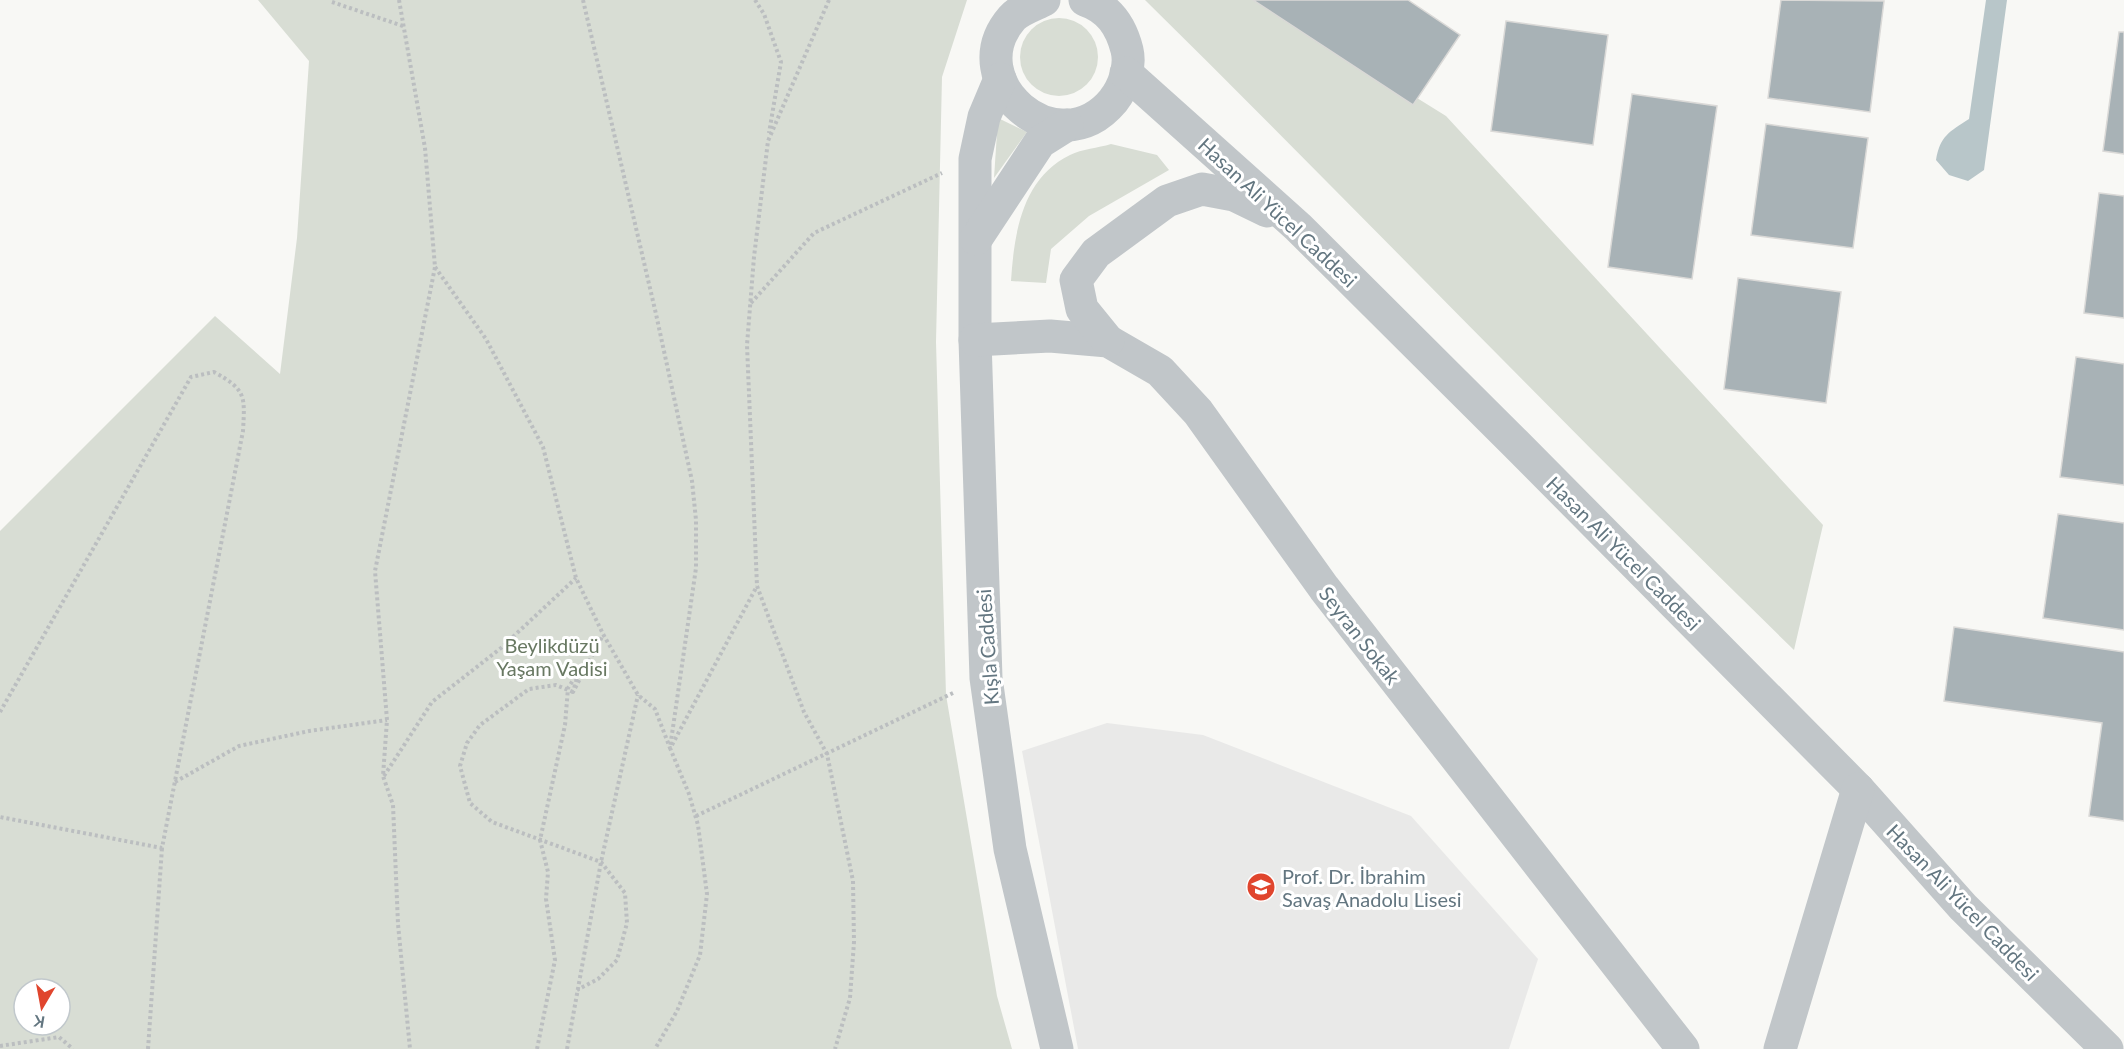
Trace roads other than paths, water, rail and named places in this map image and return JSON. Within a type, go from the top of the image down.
[{"type":"street","points":[[1044,0],[1015,9],[1002,36],[997,57],[1000,78],[1009,99],[1025,114],[1045,123],[1067,125],[1088,120],[1106,109],[1119,93],[1126,73],[1127,52],[1121,32],[1113,16],[1097,4]]},
{"type":"street","name":"Hasan Ali Yücel Caddesi","points":[[1126,73],[1298,227],[1858,789],[1963,907],[2107,1049]]},
{"type":"street","name":"Kışla Caddesi","points":[[1000,78],[984,117],[975,159],[975,340],[986,678],[1010,849],[1057,1049]]},
{"type":"street","points":[[976,238],[1040,142],[1067,125]]},
{"type":"street","points":[[1108,341],[1082,309],[1076,280],[1096,253],[1167,201],[1202,189],[1234,195],[1298,227]]},
{"type":"street","name":"Seyran Sokak","points":[[975,340],[1050,336],[1108,341],[1160,371],[1198,412],[1323,588],[1683,1049]]},
{"type":"street","points":[[1780,1049],[1858,789]]},
{"type":"place","name":"Prof. Dr. İbrahim Savaş Anadolu Lisesi","points":[[1261,887]]},
{"type":"park label","name":"Beylikdüzü Yaşam Vadisi","points":[[552,656]]}]
